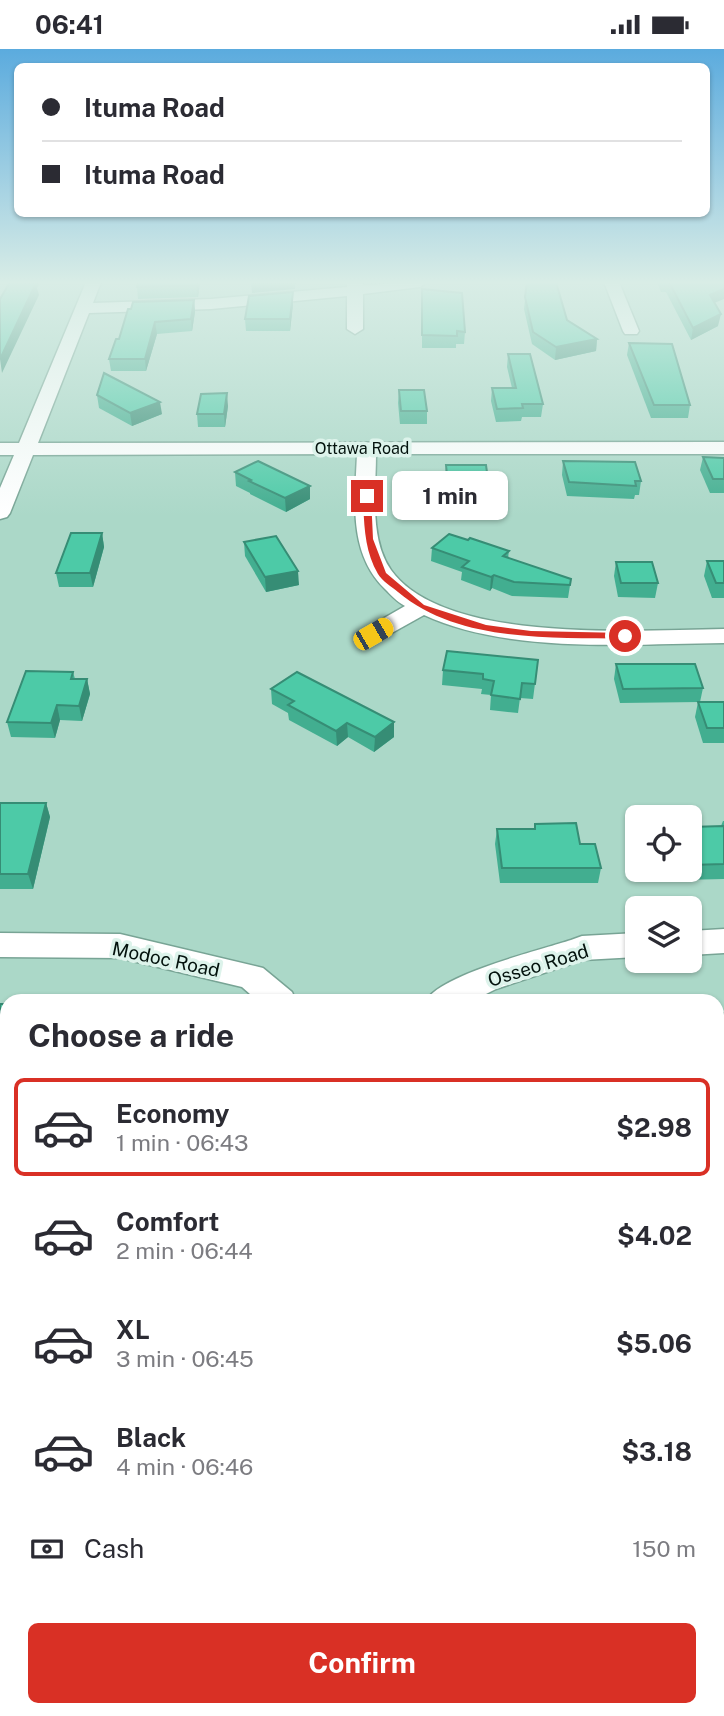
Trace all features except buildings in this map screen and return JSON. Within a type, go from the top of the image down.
[{"type":"street","points":[[0,513],[63,360]]},
{"type":"street","name":"Ottawa Road","points":[[0,449],[724,448]]},
{"type":"street","points":[[367,449],[367,516],[369,539],[375,558],[383,575],[421,607],[485,628],[531,634],[724,636]]},
{"type":"street","points":[[373,634],[421,607]]},
{"type":"street","points":[[702,942],[724,941]]},
{"type":"street","name":"Modoc Road","points":[[0,945],[120,946],[252,977],[272,994]]},
{"type":"street","name":"Osseo Road","points":[[456,994],[485,980],[582,948],[625,946]]},
{"type":"route","points":[[367,496],[369,539],[383,575],[421,607],[485,628],[531,634],[625,636]]}]
